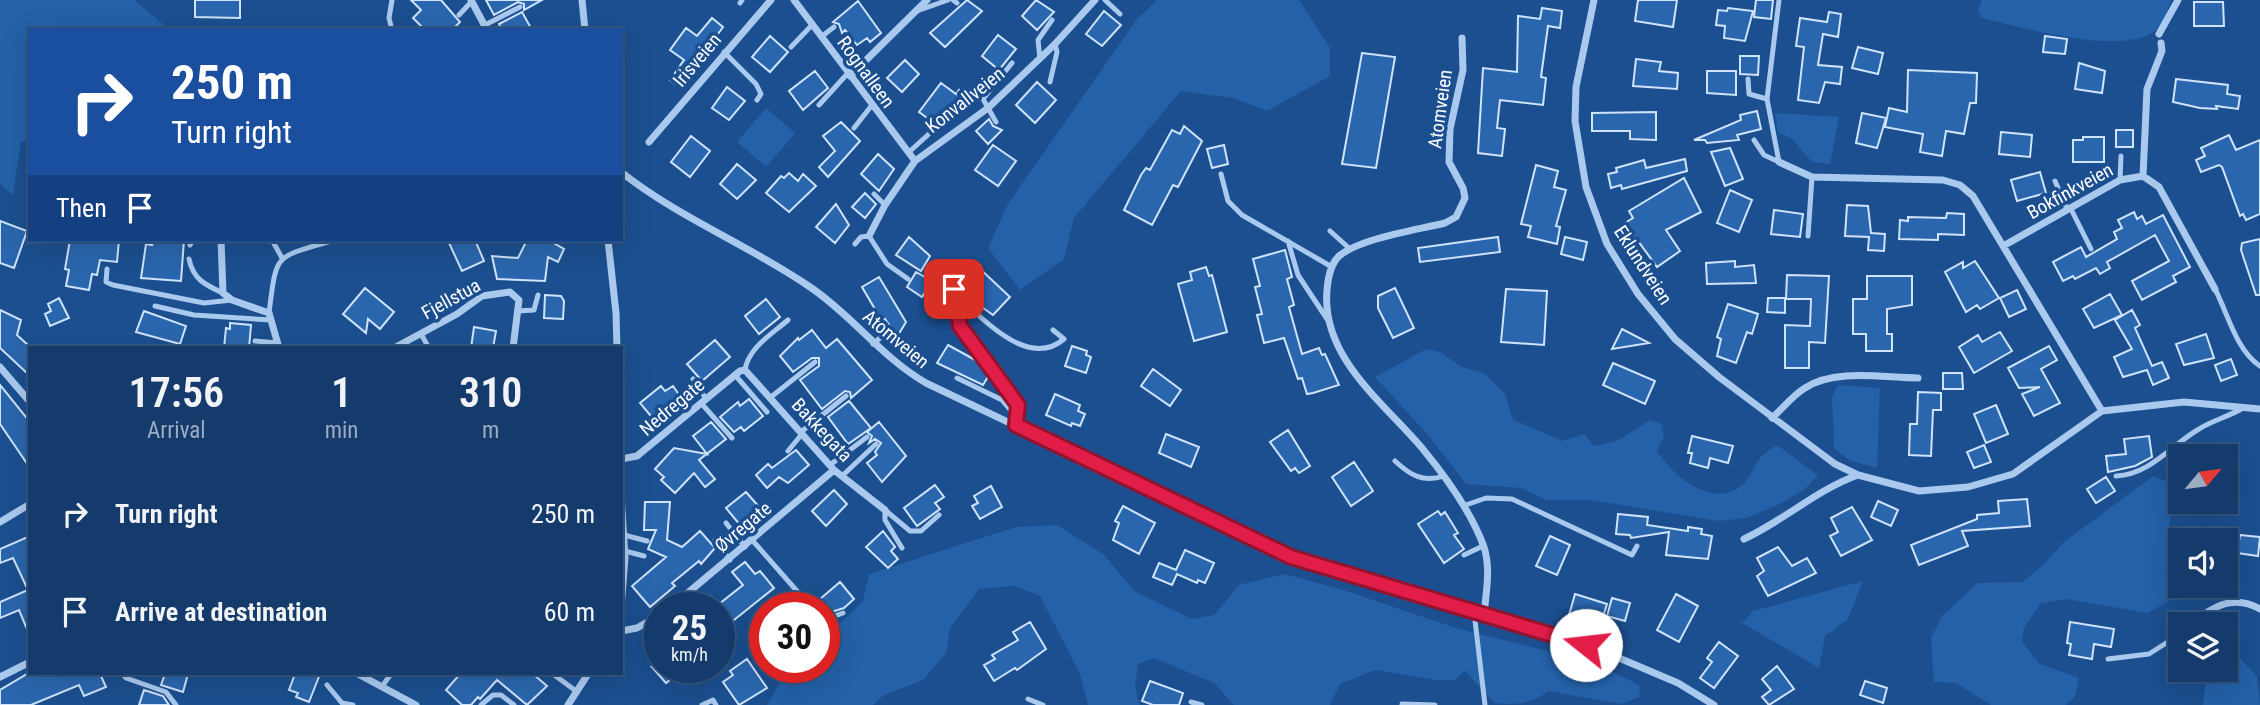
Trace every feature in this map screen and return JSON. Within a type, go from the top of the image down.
[{"type":"street","points":[[582,0],[585,28]]},
{"type":"street","name":"Irisveien","points":[[649,142],[771,0]]},
{"type":"street","name":"Rognalleen","points":[[794,0],[915,160]]},
{"type":"street","points":[[849,74],[928,0]]},
{"type":"street","name":"Konvallveien","points":[[869,236],[885,205],[915,160],[988,108],[1055,44],[1095,0]]},
{"type":"street","name":"Eklundveien","points":[[1594,0],[1576,87],[1575,121],[1586,187],[1607,244],[1639,294],[1675,339],[1814,449],[1858,475],[1919,491],[1968,487],[2013,474],[2102,411],[2184,402],[2260,409]]},
{"type":"street","points":[[2159,34],[2178,0]]},
{"type":"street","points":[[471,1],[486,27]]},
{"type":"street","name":"Atomveien","points":[[1332,267],[1338,258],[1350,249],[1445,223],[1456,217],[1463,207],[1464,188],[1449,162],[1450,129],[1463,70],[1462,38]]},
{"type":"street","points":[[2143,176],[2147,89],[2162,51],[2161,43]]},
{"type":"street","points":[[1779,162],[1812,177],[1943,180],[1960,185],[1973,196],[2005,245],[2102,411]]},
{"type":"street","name":"Atomveien","points":[[623,173],[672,208],[761,255],[812,288],[873,344],[926,383],[1017,422],[1282,553],[1594,648],[1678,683],[1714,705]]},
{"type":"street","name":"Bokfinkveien","points":[[2005,245],[2120,180],[2143,176],[2159,187],[2215,289]]},
{"type":"street","points":[[221,242],[223,292],[232,300],[270,317],[278,346]]},
{"type":"street","points":[[608,242],[617,346]]},
{"type":"street","points":[[1332,267],[1328,274],[1327,319],[1336,343],[1352,371],[1444,476],[1463,506],[1483,546],[1488,564],[1484,615]]},
{"type":"street","name":"Fjellstua","points":[[398,346],[492,293],[510,292],[519,300],[518,311]]},
{"type":"street","points":[[513,346],[518,311]]},
{"type":"street","points":[[0,367],[28,400]]},
{"type":"street","name":"Bakkegata","points":[[740,372],[771,397],[832,467],[886,510]]},
{"type":"street","name":"Nedregate","points":[[623,459],[637,456],[740,372]]},
{"type":"street","points":[[1772,418],[1805,387],[1823,380],[1840,377],[1918,379]]},
{"type":"street","name":"Øvregate","points":[[689,592],[753,541],[832,467]]},
{"type":"street","points":[[1744,538],[1773,526],[1832,484],[1858,475]]},
{"type":"street","points":[[0,523],[28,505]]},
{"type":"street","points":[[623,521],[623,573]]},
{"type":"street","points":[[2211,612],[2226,603],[2243,600],[2260,609]]},
{"type":"street","points":[[623,631],[644,625]]},
{"type":"street","points":[[0,677],[28,663]]},
{"type":"street","points":[[360,675],[416,705]]},
{"type":"street","points":[[572,698],[587,675]]},
{"type":"lane","points":[[392,0],[389,18],[392,28]]},
{"type":"lane","points":[[1105,0],[1119,14]]},
{"type":"lane","points":[[1779,0],[1767,99],[1779,162]]},
{"type":"lane","points":[[460,15],[471,1]]},
{"type":"lane","points":[[917,10],[953,1]]},
{"type":"lane","points":[[486,27],[520,7]]},
{"type":"lane","points":[[1040,58],[1038,40],[1052,20]]},
{"type":"lane","points":[[791,47],[812,25]]},
{"type":"lane","points":[[821,37],[834,27]]},
{"type":"lane","points":[[1050,82],[1057,52],[1055,44]]},
{"type":"lane","points":[[724,52],[756,83],[761,94],[757,100]]},
{"type":"lane","points":[[996,122],[984,99],[986,93],[1012,63]]},
{"type":"lane","points":[[819,105],[849,74]]},
{"type":"lane","points":[[1748,79],[1749,94],[1767,99]]},
{"type":"lane","points":[[855,128],[872,105]]},
{"type":"lane","points":[[909,152],[950,115]]},
{"type":"lane","points":[[1754,140],[1764,155],[1779,162]]},
{"type":"lane","points":[[2120,180],[2121,156]]},
{"type":"lane","points":[[1221,174],[1228,201],[1242,215],[1332,267]]},
{"type":"lane","points":[[1808,236],[1812,177]]},
{"type":"lane","points":[[2055,181],[2091,248]]},
{"type":"lane","points":[[874,194],[885,205]]},
{"type":"lane","points":[[1330,231],[1350,249]]},
{"type":"lane","points":[[855,244],[861,237],[869,236],[887,264],[908,279]]},
{"type":"lane","points":[[1288,240],[1298,275],[1327,319]]},
{"type":"lane","points":[[273,242],[282,258]]},
{"type":"lane","points":[[155,306],[194,315],[270,317],[275,267],[282,258],[328,242]]},
{"type":"lane","points":[[189,259],[192,272],[205,285],[223,292]]},
{"type":"lane","points":[[107,269],[106,282],[113,285],[204,303],[232,300]]},
{"type":"lane","points":[[954,289],[954,305],[959,313]]},
{"type":"lane","points":[[2215,289],[2239,340],[2252,360],[2260,366]]},
{"type":"lane","points":[[518,311],[534,310],[538,295]]},
{"type":"lane","points":[[959,313],[970,311],[977,314],[1014,342],[1029,347],[1043,349],[1059,343],[1063,339],[1053,330]]},
{"type":"lane","points":[[959,313],[957,319],[965,335],[1018,405],[1017,422]]},
{"type":"lane","points":[[767,412],[740,372],[756,348],[788,320]]},
{"type":"lane","points":[[873,344],[888,331]]},
{"type":"lane","points":[[421,334],[428,346]]},
{"type":"lane","points":[[255,341],[278,346]]},
{"type":"lane","points":[[771,397],[815,362]]},
{"type":"lane","points":[[957,378],[1002,400],[1017,422]]},
{"type":"lane","points":[[692,379],[704,401],[732,438]]},
{"type":"lane","points":[[788,451],[802,433],[846,396]]},
{"type":"lane","points":[[682,404],[688,414]]},
{"type":"lane","points":[[2116,476],[2132,475],[2151,467],[2187,436],[2242,408]]},
{"type":"lane","points":[[832,467],[867,437]]},
{"type":"lane","points":[[842,476],[876,444]]},
{"type":"lane","points":[[1395,461],[1411,475],[1431,480],[1444,476]]},
{"type":"lane","points":[[1463,506],[1486,498],[1512,499],[1632,555],[1637,545]]},
{"type":"lane","points":[[736,535],[766,510]]},
{"type":"lane","points":[[886,510],[910,531],[921,531],[939,515]]},
{"type":"lane","points":[[886,510],[885,520],[902,548]]},
{"type":"lane","points":[[726,523],[745,547]]},
{"type":"lane","points":[[624,535],[647,541]]},
{"type":"lane","points":[[715,540],[730,559]]},
{"type":"lane","points":[[753,541],[798,592]]},
{"type":"lane","points":[[1464,555],[1483,546]]},
{"type":"lane","points":[[624,555],[643,556]]},
{"type":"lane","points":[[1475,612],[1485,705]]},
{"type":"lane","points":[[2108,659],[2149,654],[2168,641]]},
{"type":"lane","points":[[124,675],[166,691],[176,705]]},
{"type":"lane","points":[[383,685],[390,675]]},
{"type":"lane","points":[[554,675],[579,705]]},
{"type":"lane","points":[[327,685],[342,703],[354,705]]},
{"type":"lane","points":[[481,705],[493,695],[501,695],[514,705]]},
{"type":"lane","points":[[1028,699],[1043,705]]},
{"type":"lane","points":[[702,705],[713,701],[716,705]]},
{"type":"lane","points":[[1191,702],[1202,705]]},
{"type":"lane","points":[[1402,704],[1435,705]]},
{"type":"shaded area","points":[[0,0],[134,0],[168,28],[28,28],[28,142],[21,141],[13,195],[0,184]]},
{"type":"shaded area","points":[[1157,0],[1299,0],[1330,48],[1330,76],[1267,111],[1233,98],[1181,91],[1074,218],[1064,259],[1020,290],[988,248],[1008,204],[1137,19]]},
{"type":"shaded area","points":[[1982,0],[2171,0],[2157,29],[2142,37],[2122,41],[2098,41],[2046,33],[1982,18],[1978,11]]},
{"type":"shaded area","points":[[766,108],[795,133],[766,167],[737,142]]},
{"type":"shaded area","points":[[1775,113],[1839,117],[1830,164],[1812,162],[1792,139],[1778,132]]},
{"type":"shaded area","points":[[1426,349],[1440,352],[1462,367],[1484,373],[1505,394],[1513,420],[1563,441],[1584,434],[1594,446],[1617,441],[1650,420],[1661,424],[1664,437],[1657,451],[1682,478],[1704,491],[1727,493],[1738,488],[1748,478],[1760,458],[1777,445],[1818,475],[1804,490],[1780,504],[1747,518],[1719,521],[1590,500],[1546,500],[1521,488],[1466,484],[1428,435],[1375,377]]},
{"type":"shaded area","points":[[1838,385],[1880,388],[1877,468],[1849,460],[1834,448],[1832,397]]},
{"type":"shaded area","points":[[2153,476],[2168,482],[2168,514],[2171,514],[2167,546],[2168,598],[2173,598],[2148,613],[2065,599],[2040,604],[2024,628],[2022,642],[2040,664],[2079,678],[2075,697],[2066,705],[1991,705],[1956,683],[1934,682],[1931,638],[1943,615],[1978,583],[2022,582],[2043,565],[2064,542]]},
{"type":"shaded area","points":[[1057,525],[1103,554],[1136,592],[1192,619],[1214,615],[1239,585],[1284,574],[1340,589],[1459,629],[1593,662],[1639,685],[1640,697],[1621,704],[1548,691],[1524,703],[1495,703],[1465,671],[1454,680],[1435,680],[1375,670],[1340,684],[1330,705],[1234,705],[1214,683],[1154,658],[1138,664],[1135,687],[1140,705],[1088,705],[1080,674],[1040,596],[1015,586],[979,589],[950,628],[946,653],[923,680],[884,695],[873,705],[767,705],[780,683],[840,683],[840,623],[863,601],[869,574],[1016,527]]},
{"type":"shaded area","points":[[1863,581],[1848,619],[1825,636],[1819,668],[1742,623],[1753,611]]},
{"type":"shaded area","points":[[2238,656],[2257,677],[2260,705],[2203,705],[2206,682],[2238,682]]},
{"type":"building","points":[[195,0],[240,0],[240,18],[195,17]]},
{"type":"building","points":[[411,0],[441,0],[460,22],[454,28],[423,28],[413,18],[421,10]]},
{"type":"building","points":[[486,0],[542,0],[524,10],[524,4],[518,2],[494,15]]},
{"type":"building","points":[[967,0],[982,11],[945,47],[930,33]]},
{"type":"building","points":[[1036,0],[1054,12],[1037,30],[1022,16]]},
{"type":"building","points":[[1638,0],[1677,0],[1673,27],[1635,21]]},
{"type":"building","points":[[1756,0],[1773,0],[1771,19],[1754,17]]},
{"type":"building","points":[[858,1],[881,33],[870,42],[867,38],[857,45],[845,30],[842,33],[839,24],[833,22]]},
{"type":"building","points":[[2194,2],[2223,2],[2224,26],[2194,26]]},
{"type":"building","points":[[1542,8],[1562,11],[1560,28],[1548,26],[1541,77],[1546,78],[1543,105],[1500,100],[1497,128],[1505,129],[1502,156],[1478,153],[1483,68],[1517,72],[1518,16],[1540,19]]},
{"type":"building","points":[[1728,8],[1753,11],[1745,41],[1724,38],[1725,26],[1716,25],[1718,10],[1727,11]]},
{"type":"building","points":[[1104,11],[1121,25],[1102,46],[1086,34]]},
{"type":"building","points":[[522,12],[531,28],[501,28],[499,24]]},
{"type":"building","points":[[1829,12],[1841,14],[1838,37],[1823,34],[1818,65],[1842,67],[1840,84],[1825,82],[1819,103],[1798,100],[1804,47],[1796,46],[1800,18],[1827,22]]},
{"type":"building","points":[[712,18],[723,27],[680,87],[670,80],[684,60],[670,50],[686,28],[697,36]]},
{"type":"building","points":[[998,35],[1016,49],[999,70],[982,56]]},
{"type":"building","points":[[770,36],[788,52],[770,72],[752,57]]},
{"type":"building","points":[[2045,36],[2067,39],[2065,54],[2043,52]]},
{"type":"building","points":[[1858,47],[1883,53],[1878,74],[1852,68]]},
{"type":"building","points":[[1362,53],[1395,57],[1376,168],[1342,164]]},
{"type":"building","points":[[1740,56],[1759,56],[1758,75],[1740,74]]},
{"type":"building","points":[[1636,59],[1661,62],[1659,71],[1678,73],[1677,89],[1633,86]]},
{"type":"building","points":[[905,60],[919,74],[902,92],[887,78]]},
{"type":"building","points":[[2079,63],[2105,71],[2102,93],[2075,89]]},
{"type":"building","points":[[1908,70],[1977,73],[1976,103],[1970,103],[1964,134],[1946,131],[1942,156],[1920,152],[1923,134],[1885,127],[1889,108],[1907,112]]},
{"type":"building","points":[[815,71],[828,88],[803,110],[789,91]]},
{"type":"building","points":[[1707,71],[1736,71],[1736,95],[1707,93]]},
{"type":"building","points":[[2176,79],[2228,85],[2227,94],[2240,96],[2238,109],[2216,106],[2217,109],[2200,108],[2173,102]]},
{"type":"building","points":[[1037,82],[1056,100],[1035,123],[1016,105]]},
{"type":"building","points":[[941,83],[956,94],[959,90],[970,105],[959,114],[948,107],[934,123],[919,112]]},
{"type":"building","points":[[727,87],[745,101],[729,120],[712,108]]},
{"type":"building","points":[[1757,111],[1761,129],[1737,135],[1739,140],[1707,143],[1705,140],[1694,140],[1741,120],[1740,115]]},
{"type":"building","points":[[1656,112],[1656,140],[1630,139],[1630,131],[1592,131],[1592,113]]},
{"type":"building","points":[[1862,113],[1886,118],[1877,148],[1856,143]]},
{"type":"building","points":[[989,119],[993,126],[1002,130],[988,144],[976,131]]},
{"type":"building","points":[[841,122],[860,141],[828,177],[819,167],[835,151],[823,136]]},
{"type":"building","points":[[1184,126],[1202,141],[1178,187],[1173,185],[1152,225],[1124,210],[1141,175],[1146,168],[1150,170],[1172,130],[1180,134]]},
{"type":"building","points":[[2116,130],[2133,130],[2133,147],[2116,147]]},
{"type":"building","points":[[2001,132],[2032,135],[2030,157],[1999,154]]},
{"type":"building","points":[[2229,135],[2236,150],[2260,140],[2260,214],[2246,220],[2243,214],[2240,216],[2222,167],[2219,165],[2201,172],[2196,160],[2205,156],[2201,148]]},
{"type":"building","points":[[691,136],[710,151],[690,177],[671,162]]},
{"type":"building","points":[[2083,137],[2104,137],[2104,162],[2073,162],[2073,140],[2083,140]]},
{"type":"building","points":[[993,145],[1016,161],[998,186],[975,170]]},
{"type":"building","points":[[1224,145],[1228,164],[1212,168],[1207,149]]},
{"type":"building","points":[[1730,148],[1743,179],[1725,186],[1711,152]]},
{"type":"building","points":[[878,154],[894,169],[879,191],[861,174]]},
{"type":"building","points":[[1685,159],[1687,171],[1622,189],[1621,185],[1611,188],[1608,174],[1617,172],[1616,168],[1644,160],[1646,168]]},
{"type":"building","points":[[737,164],[756,180],[737,199],[720,184]]},
{"type":"building","points":[[1536,165],[1558,171],[1554,187],[1566,190],[1556,226],[1560,227],[1557,244],[1528,237],[1531,226],[1521,224]]},
{"type":"building","points":[[2040,172],[2046,193],[2017,201],[2011,180]]},
{"type":"building","points":[[789,173],[798,181],[803,174],[816,186],[789,212],[766,193],[781,176],[784,178]]},
{"type":"building","points":[[1684,178],[1701,212],[1666,230],[1680,251],[1657,267],[1625,223],[1633,218],[1629,211]]},
{"type":"building","points":[[1730,190],[1752,200],[1739,232],[1717,223]]},
{"type":"building","points":[[865,193],[876,204],[865,218],[852,207]]},
{"type":"building","points":[[836,204],[849,225],[835,243],[816,227]]},
{"type":"building","points":[[1847,205],[1868,206],[1871,233],[1885,234],[1884,251],[1868,250],[1869,237],[1845,236]]},
{"type":"building","points":[[1774,210],[1803,214],[1800,237],[1771,234]]},
{"type":"building","points":[[2134,212],[2137,219],[2142,216],[2146,224],[2163,215],[2190,267],[2173,276],[2176,282],[2142,300],[2132,281],[2169,261],[2155,235],[2107,262],[2110,268],[2100,274],[2096,268],[2075,279],[2073,276],[2063,281],[2053,262],[2081,247],[2086,257],[2117,239],[2114,232],[2122,228],[2118,220]]},
{"type":"building","points":[[1947,213],[1964,214],[1964,235],[1938,234],[1938,240],[1899,239],[1900,220],[1908,221],[1908,217],[1946,218]]},
{"type":"building","points":[[0,221],[27,231],[14,268],[0,263]]},
{"type":"building","points":[[909,237],[930,256],[921,271],[896,255]]},
{"type":"building","points":[[1498,237],[1500,252],[1420,262],[1418,248]]},
{"type":"building","points":[[1565,237],[1587,242],[1583,260],[1561,254]]},
{"type":"building","points":[[2260,239],[2260,295],[2256,295],[2241,250],[2242,243]]},
{"type":"building","points":[[70,242],[119,242],[117,262],[100,260],[97,275],[92,274],[89,290],[66,286],[69,270],[65,269]]},
{"type":"building","points":[[153,242],[184,242],[181,281],[141,278],[146,244],[152,245]]},
{"type":"building","points":[[476,242],[484,261],[462,271],[449,243]]},
{"type":"building","points":[[526,242],[552,242],[564,249],[558,262],[548,257],[545,281],[497,279],[492,256],[518,258]]},
{"type":"building","points":[[1285,250],[1292,277],[1287,279],[1294,305],[1289,307],[1302,354],[1319,348],[1322,355],[1325,354],[1339,385],[1313,393],[1307,394],[1302,378],[1298,379],[1284,338],[1264,343],[1257,315],[1262,314],[1255,287],[1260,286],[1253,259]]},
{"type":"building","points":[[1735,261],[1735,267],[1754,265],[1756,283],[1707,284],[1706,263]]},
{"type":"building","points":[[1975,261],[1999,298],[1980,309],[1977,305],[1966,312],[1945,272],[1963,262],[1963,268]]},
{"type":"building","points":[[977,266],[1010,297],[993,315],[969,298],[971,295],[960,285]]},
{"type":"building","points":[[1206,267],[1209,276],[1212,275],[1227,332],[1194,341],[1178,284],[1192,280],[1190,272]]},
{"type":"building","points":[[916,272],[932,281],[922,297],[907,287]]},
{"type":"building","points":[[1787,275],[1829,276],[1825,343],[1809,342],[1809,368],[1785,368],[1785,325],[1810,326],[1811,299],[1786,299]]},
{"type":"building","points":[[1867,276],[1912,276],[1912,305],[1887,309],[1887,334],[1892,334],[1892,351],[1866,351],[1866,334],[1853,334],[1853,299],[1867,299]]},
{"type":"building","points":[[879,277],[906,322],[897,337],[885,319],[882,321],[862,287]]},
{"type":"building","points":[[365,288],[394,312],[380,329],[368,319],[366,333],[343,314]]},
{"type":"building","points":[[1395,288],[1414,328],[1393,338],[1378,308],[1378,296]]},
{"type":"building","points":[[1506,289],[1547,291],[1544,345],[1501,342]]},
{"type":"building","points":[[2017,290],[2026,309],[2009,317],[2000,298]]},
{"type":"building","points":[[2110,294],[2122,315],[2094,328],[2083,309]]},
{"type":"building","points":[[545,295],[561,296],[564,301],[563,319],[544,318]]},
{"type":"building","points":[[59,298],[69,318],[50,326],[45,314],[51,311],[48,304]]},
{"type":"building","points":[[1768,298],[1785,298],[1785,313],[1767,312]]},
{"type":"building","points":[[766,299],[780,317],[759,334],[745,316]]},
{"type":"building","points":[[1728,304],[1758,314],[1752,334],[1747,332],[1736,363],[1717,356],[1721,339],[1717,337]]},
{"type":"building","points":[[0,310],[21,320],[17,335],[29,346],[28,374],[0,348]]},
{"type":"building","points":[[2132,310],[2140,325],[2135,328],[2152,366],[2162,362],[2169,378],[2153,385],[2147,370],[2123,377],[2114,357],[2132,349],[2115,320]]},
{"type":"building","points":[[144,311],[186,326],[180,344],[136,332]]},
{"type":"building","points":[[230,323],[251,325],[249,346],[224,346],[226,328],[230,329]]},
{"type":"building","points":[[474,327],[496,331],[493,346],[471,346]]},
{"type":"building","points":[[1622,329],[1649,343],[1612,349]]},
{"type":"building","points":[[812,330],[826,348],[837,339],[872,380],[851,398],[850,392],[845,391],[822,409],[800,380],[819,366],[819,358],[812,358],[793,372],[780,356],[798,338],[799,340]]},
{"type":"building","points":[[2000,332],[2012,351],[1974,373],[1959,347],[1978,335],[1982,342]]},
{"type":"building","points":[[2206,334],[2214,358],[2184,365],[2176,344]]},
{"type":"building","points":[[715,340],[730,357],[702,381],[687,364]]},
{"type":"building","points":[[948,345],[979,362],[989,375],[983,385],[937,363]]},
{"type":"building","points":[[1072,346],[1087,351],[1086,355],[1091,357],[1086,373],[1065,366]]},
{"type":"building","points":[[2049,346],[2057,360],[2041,369],[2060,403],[2034,416],[2022,394],[2040,387],[2019,388],[2008,368]]},
{"type":"building","points":[[2231,359],[2237,375],[2221,381],[2215,365]]},
{"type":"building","points":[[1613,363],[1655,381],[1645,404],[1603,385]]},
{"type":"building","points":[[1153,369],[1181,390],[1170,406],[1141,386]]},
{"type":"building","points":[[1943,373],[1962,373],[1963,389],[1943,389]]},
{"type":"building","points":[[0,385],[28,420],[28,465],[0,424]]},
{"type":"building","points":[[661,386],[665,391],[673,386],[682,399],[655,421],[640,403]]},
{"type":"building","points":[[1918,392],[1941,393],[1941,410],[1933,410],[1931,456],[1909,455],[1910,424],[1917,424]]},
{"type":"building","points":[[1055,394],[1080,405],[1078,411],[1085,414],[1080,426],[1072,423],[1071,426],[1046,415]]},
{"type":"building","points":[[749,399],[763,416],[744,431],[741,427],[734,432],[720,417],[738,402],[740,406]]},
{"type":"building","points":[[849,401],[871,428],[848,444],[828,417]]},
{"type":"building","points":[[1996,405],[2008,434],[1986,443],[1974,414]]},
{"type":"building","points":[[711,422],[726,439],[707,454],[693,436]]},
{"type":"building","points":[[879,422],[906,456],[882,482],[867,463],[877,455],[875,452],[881,443],[875,439],[869,443],[872,436],[867,432]]},
{"type":"building","points":[[1288,430],[1310,466],[1299,473],[1295,468],[1291,471],[1270,442]]},
{"type":"building","points":[[1166,434],[1199,447],[1191,467],[1159,453]]},
{"type":"building","points":[[1692,436],[1733,446],[1728,463],[1710,458],[1708,468],[1690,463],[1692,453],[1688,453]]},
{"type":"building","points":[[2149,436],[2152,457],[2135,466],[2108,472],[2106,456],[2126,454],[2124,439]]},
{"type":"building","points":[[1984,445],[1991,462],[1974,468],[1967,452]]},
{"type":"building","points":[[674,448],[707,454],[699,460],[715,479],[705,487],[694,473],[675,493],[661,480],[664,477],[655,469]]},
{"type":"building","points":[[796,450],[809,465],[788,483],[779,477],[767,488],[756,475],[768,464],[772,468]]},
{"type":"building","points":[[1354,462],[1373,491],[1351,506],[1332,477]]},
{"type":"building","points":[[2106,477],[2115,491],[2096,503],[2087,489]]},
{"type":"building","points":[[935,485],[944,497],[935,503],[940,509],[917,526],[904,508]]},
{"type":"building","points":[[991,486],[1002,507],[980,519],[972,506],[978,503],[974,496]]},
{"type":"building","points":[[834,490],[847,504],[826,526],[812,511]]},
{"type":"building","points":[[746,492],[760,508],[740,525],[726,508]]},
{"type":"building","points":[[2027,499],[2030,526],[1962,531],[1968,546],[1919,565],[1911,545],[1977,519],[1977,515],[1999,513],[1998,501]]},
{"type":"building","points":[[1878,501],[1898,510],[1891,526],[1871,517]]},
{"type":"building","points":[[645,502],[670,502],[667,540],[682,547],[700,531],[715,548],[701,564],[699,561],[672,583],[675,586],[668,592],[644,592],[644,600],[632,586],[666,557],[648,549],[656,530],[644,530]]},
{"type":"building","points":[[1123,506],[1155,523],[1139,554],[1113,540],[1119,523],[1115,521]]},
{"type":"building","points":[[1852,507],[1872,540],[1841,556],[1830,536],[1838,532],[1831,518]]},
{"type":"building","points":[[1438,511],[1441,515],[1445,512],[1458,533],[1454,535],[1464,549],[1444,563],[1418,524]]},
{"type":"building","points":[[1618,514],[1648,517],[1647,525],[1688,531],[1688,527],[1702,529],[1701,534],[1712,536],[1708,559],[1666,555],[1669,532],[1631,538],[1630,535],[1616,534]]},
{"type":"building","points":[[883,531],[895,547],[891,551],[898,559],[888,568],[866,547]]},
{"type":"building","points":[[2240,535],[2260,537],[2258,556],[2238,553]]},
{"type":"building","points":[[1550,536],[1570,545],[1557,575],[1536,566]]},
{"type":"building","points":[[28,537],[28,590],[13,558],[0,563],[0,549]]},
{"type":"building","points":[[1778,547],[1792,566],[1807,558],[1816,573],[1768,596],[1757,576],[1764,571],[1757,558]]},
{"type":"building","points":[[1185,550],[1214,563],[1205,583],[1198,580],[1197,583],[1177,574],[1172,585],[1153,577],[1159,563],[1176,570]]},
{"type":"building","points":[[745,562],[755,574],[760,571],[774,588],[769,592],[749,592],[749,608],[735,619],[734,592],[743,585],[732,572]]},
{"type":"building","points":[[840,582],[854,599],[840,609],[840,592],[828,592]]},
{"type":"building","points":[[28,590],[28,632],[19,610],[0,618],[0,602]]},
{"type":"building","points":[[1575,594],[1607,604],[1603,617],[1599,616],[1597,624],[1569,615]]},
{"type":"building","points":[[1676,594],[1698,606],[1679,642],[1657,630]]},
{"type":"building","points":[[1612,598],[1630,603],[1625,621],[1607,616]]},
{"type":"building","points":[[1030,622],[1046,649],[1017,670],[1015,668],[994,681],[984,665],[995,659],[992,655],[1018,640],[1013,632]]},
{"type":"building","points":[[2070,622],[2114,629],[2111,647],[2094,644],[2092,659],[2069,655],[2071,644],[2067,643]]},
{"type":"building","points":[[1719,642],[1738,656],[1714,688],[1700,678],[1712,662],[1707,658]]},
{"type":"building","points":[[747,659],[749,683],[764,683],[767,688],[739,705],[724,683],[735,683],[735,667]]},
{"type":"building","points":[[1777,666],[1794,689],[1769,705],[1762,697],[1771,690],[1762,679]]},
{"type":"building","points":[[27,674],[104,675],[101,676],[106,687],[84,696],[79,685],[31,705],[0,705],[0,690]]},
{"type":"building","points":[[165,675],[188,675],[183,692],[161,685]]},
{"type":"building","points":[[295,675],[320,675],[309,702],[296,697],[298,693],[289,690]]},
{"type":"building","points":[[459,675],[534,675],[547,686],[527,705],[497,680],[471,705],[462,705],[446,690]]},
{"type":"building","points":[[1150,681],[1183,693],[1179,705],[1153,705],[1142,701]]},
{"type":"building","points":[[1865,681],[1887,688],[1883,703],[1860,695]]},
{"type":"building","points":[[144,690],[163,696],[169,705],[139,705]]},
{"type":"route","points":[[954,289],[954,305],[959,313],[957,319],[960,326],[1018,405],[1016,425],[1291,557],[1586,645]]}]
